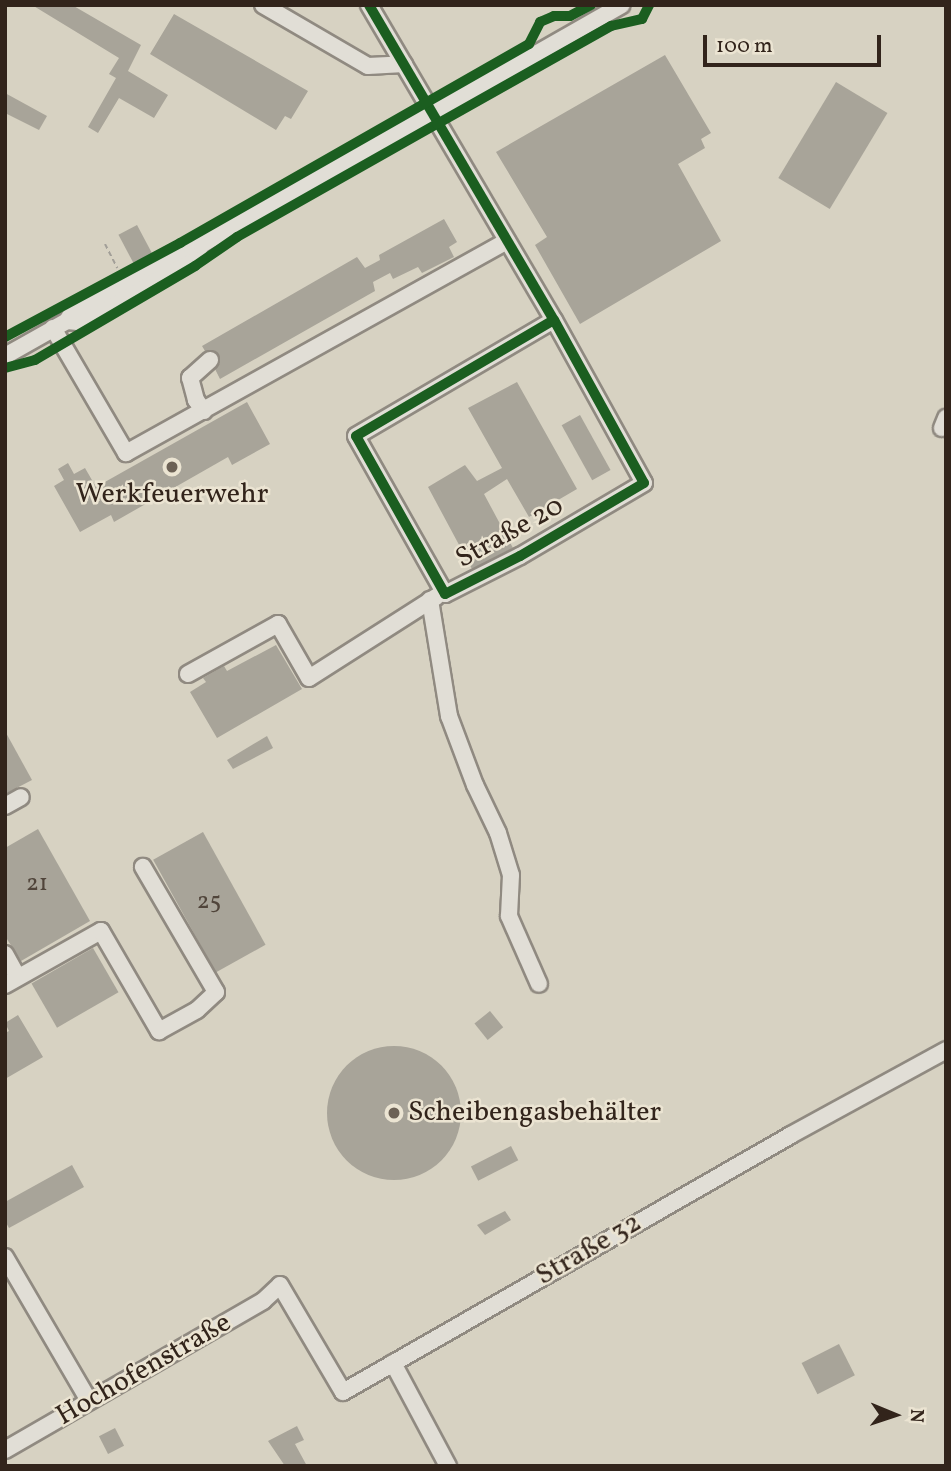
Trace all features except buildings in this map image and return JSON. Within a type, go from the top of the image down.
[{"type":"street","points":[[263,5],[368,66],[404,64]]},
{"type":"street","name":"Straße 20","points":[[369,5],[554,320],[644,483],[520,556],[437,597],[356,436],[554,320]]},
{"type":"street","points":[[5,356],[60,325],[73,311],[148,267],[190,245],[201,245],[621,5]]},
{"type":"street","points":[[60,325],[126,453],[507,241]]},
{"type":"street","points":[[204,411],[196,400],[190,378],[210,360]]},
{"type":"street","points":[[188,674],[278,624],[309,678],[437,597],[449,716],[475,785],[498,833],[511,875],[509,916],[539,985]]},
{"type":"street","points":[[5,806],[20,797]]},
{"type":"street","points":[[5,954],[12,981],[101,931],[159,1031],[197,1010],[216,992],[143,867]]},
{"type":"street","name":"Straße 32","points":[[280,1285],[343,1392],[791,1135],[946,1050]]},
{"type":"street","points":[[5,1257],[89,1401]]},
{"type":"street","name":"Hochofenstraße","points":[[5,1450],[263,1301],[280,1285]]},
{"type":"street","points":[[393,1363],[449,1466]]},
{"type":"path","points":[[104,244],[120,275]]},
{"type":"cycle path","points":[[369,5],[554,320],[644,483],[520,556],[445,594],[356,436],[554,320]]},
{"type":"cycle path","points":[[5,337],[180,243],[529,44],[540,22],[554,16],[570,16],[591,5]]},
{"type":"cycle path","points":[[5,368],[35,360],[195,266],[237,237],[611,26],[642,19],[649,5]]},
{"type":"place","name":"Werkfeuerwehr","points":[[172,467]]},
{"type":"place","name":"Scheibengasbehälter","points":[[394,1113]]}]
